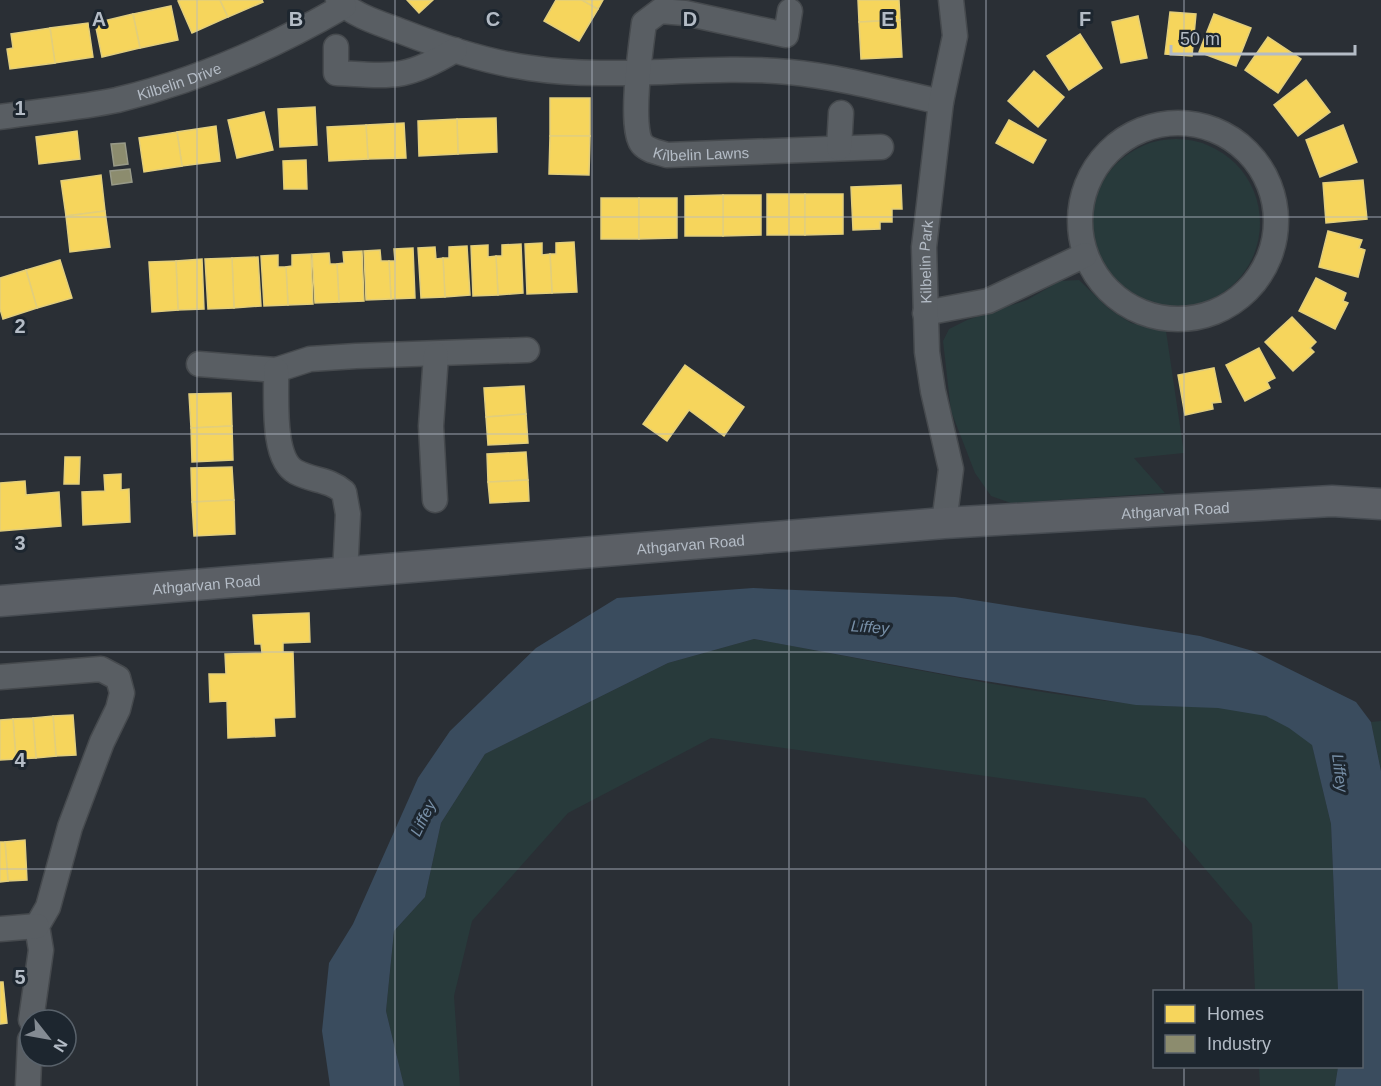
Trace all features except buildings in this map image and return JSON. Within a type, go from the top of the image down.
[{"type":"main road","name":"Athgarvan Road","points":[[0,601],[944,523],[1332,501],[1381,504]]},
{"type":"street","name":"Kilbelin Park","points":[[944,523],[951,469],[933,391],[925,313],[924,247],[941,102],[955,36],[951,0]]},
{"type":"street","points":[[341,3],[380,23],[455,50],[531,69],[585,72],[789,72],[851,81],[941,102]]},
{"type":"street","name":"Kilbelin Drive","points":[[0,117],[117,100],[177,81],[302,30],[341,3]]},
{"type":"street","name":"Kilbelin Lawns","points":[[790,11],[786,35],[685,13],[660,11],[644,23],[634,116],[640,142],[648,149],[667,155],[881,147]]},
{"type":"street","points":[[336,46],[336,73],[397,76],[424,69],[455,50]]},
{"type":"street","points":[[839,148],[841,113]]},
{"type":"street","points":[[1169,123],[1200,125],[1229,137],[1252,157],[1269,183],[1276,213],[1274,244],[1270,254],[1262,273],[1241,296],[1215,312],[1185,320],[1154,317],[1132,308],[1112,295],[1096,277],[1085,255],[1080,230],[1082,200],[1093,171],[1113,147],[1139,130],[1169,123]]},
{"type":"street","points":[[925,313],[988,301],[1085,255]]},
{"type":"street","points":[[199,364],[276,370],[322,358],[527,350]]},
{"type":"street","points":[[428,488],[436,355]]},
{"type":"street","points":[[276,370],[279,450],[288,466],[298,473],[332,482],[344,492],[348,514],[345,574]]},
{"type":"street","points":[[0,677],[101,669],[118,678],[122,693],[118,710],[102,742],[70,827],[48,907],[37,927],[40,950],[33,1008]]},
{"type":"street","points":[[0,929],[37,927]]},
{"type":"street","points":[[28,1086],[29,1068]]},
{"type":"shaded area","points":[[1176,139],[1192,140],[1208,145],[1236,163],[1254,191],[1259,207],[1259,239],[1254,255],[1236,283],[1208,301],[1192,306],[1176,307],[1160,306],[1144,301],[1116,283],[1098,255],[1093,239],[1092,223],[1093,207],[1098,191],[1116,163],[1144,145],[1160,140]]},
{"type":"shaded area","points":[[1079,280],[1108,308],[1131,323],[1166,331],[1184,453],[1134,458],[1165,493],[1011,503],[991,496],[975,473],[951,411],[943,341],[949,329],[967,320],[1027,300],[1060,281]]},
{"type":"shaded area","points":[[754,639],[1039,691],[1135,704],[1217,707],[1272,718],[1312,744],[1331,824],[1338,990],[1255,990],[1252,924],[1145,798],[711,738],[568,813],[472,921],[454,996],[460,1086],[404,1086],[386,1011],[394,931],[425,897],[441,823],[485,754],[668,663]]},
{"type":"shaded area","points":[[1381,721],[1381,771],[1371,722]]},
{"type":"shaded area","points":[[1259,1068],[1338,1068],[1335,1086],[1260,1086]]},
{"type":"water","name":"Liffey","points":[[753,588],[955,597],[1200,636],[1253,651],[1356,702],[1371,722],[1381,771],[1381,1086],[1335,1086],[1338,1068],[1363,1068],[1363,990],[1338,990],[1331,824],[1312,745],[1289,728],[1266,716],[1218,708],[1136,705],[960,677],[754,639],[668,663],[485,754],[441,823],[425,897],[394,931],[386,1011],[404,1086],[330,1086],[322,1031],[329,963],[353,924],[418,778],[450,731],[536,648],[617,598]]}]
